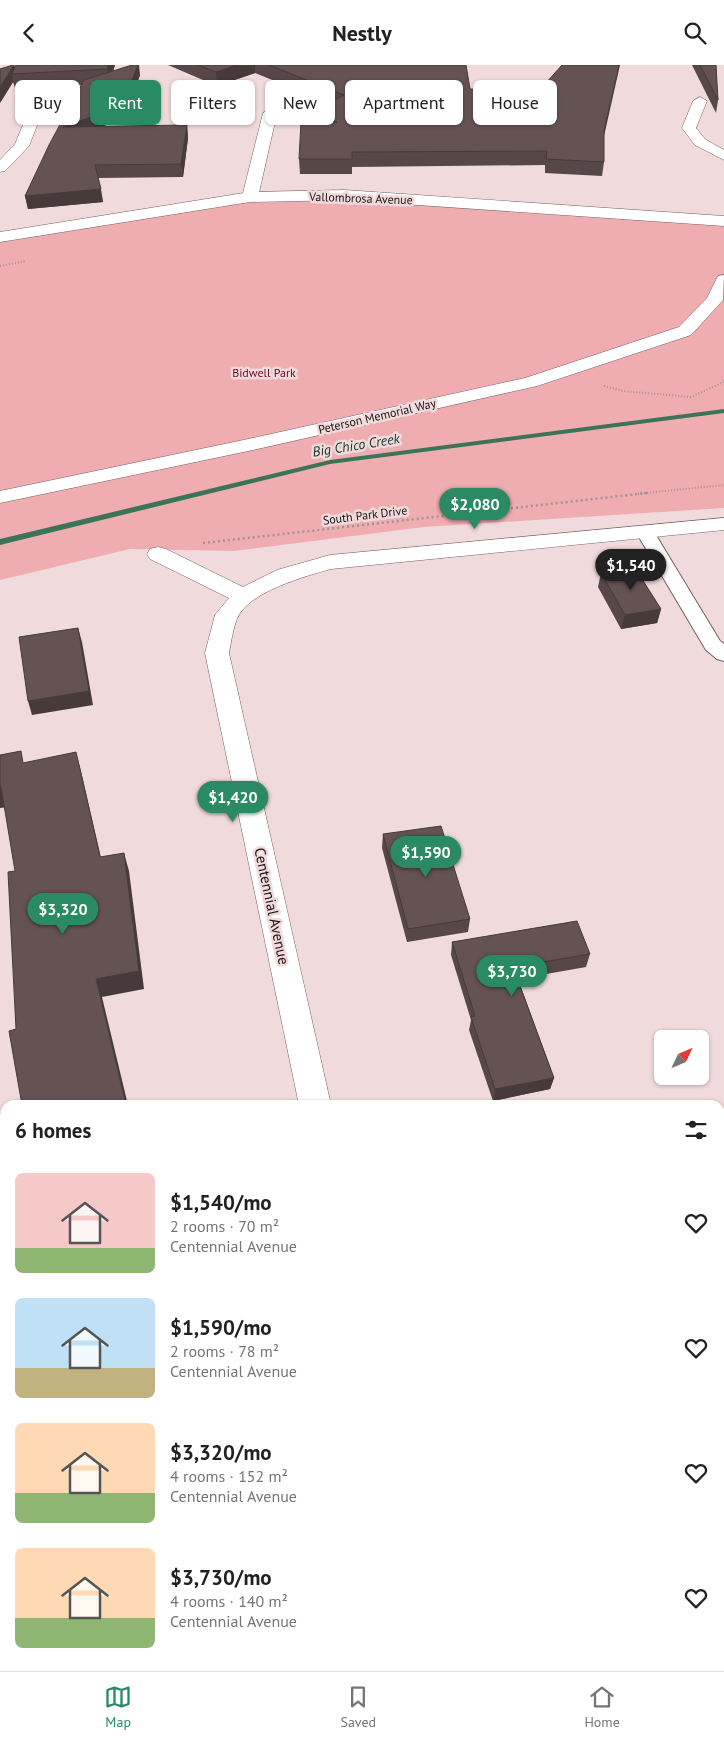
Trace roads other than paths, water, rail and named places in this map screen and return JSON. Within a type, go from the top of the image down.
[{"type":"street","points":[[700,101],[689,128],[700,142],[724,156]]},
{"type":"street","points":[[0,168],[22,146],[30,125]]},
{"type":"street","points":[[250,197],[267,125]]},
{"type":"street","name":"Vallombrosa Avenue","points":[[0,237],[250,197],[344,195],[724,221]]},
{"type":"street","name":"Peterson Memorial Way","points":[[0,497],[263,442],[530,382],[685,331],[714,300],[724,280]]},
{"type":"street","name":"Centennial Avenue","points":[[314,1100],[217,653],[226,615],[244,596],[285,575],[330,562],[724,524]]},
{"type":"street","points":[[158,554],[244,596]]},
{"type":"lane","points":[[645,532],[713,645],[724,654]]},
{"type":"waterway","name":"Big Chico Creek","points":[[0,542],[330,462],[724,411]]},
{"type":"park label","name":"Bidwell Park","points":[[264,372]]}]
